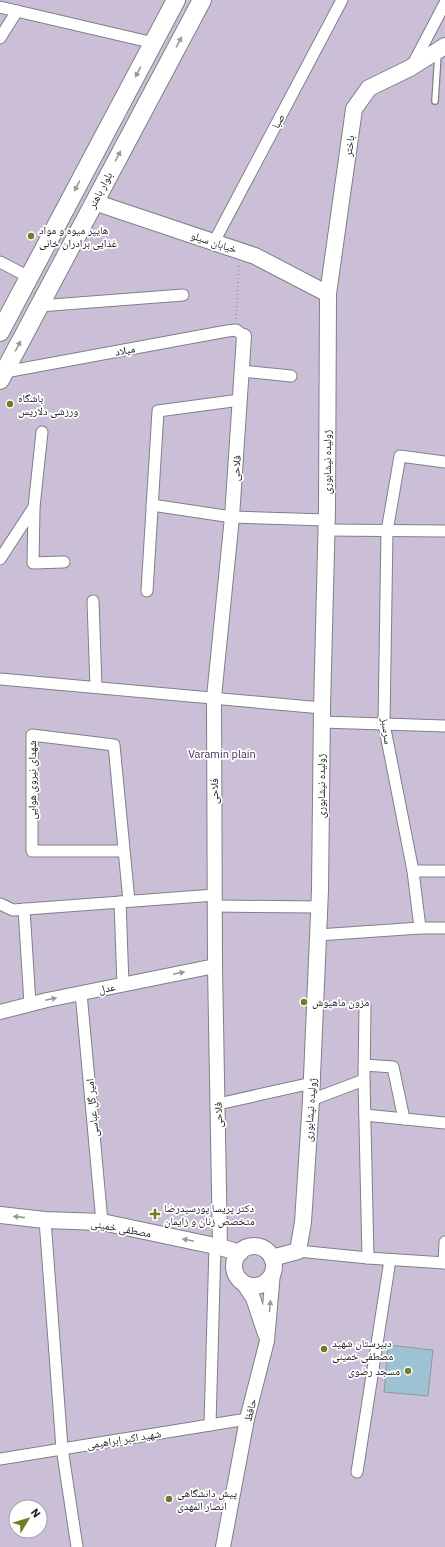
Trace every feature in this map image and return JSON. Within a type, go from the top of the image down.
[{"type":"main road","name":"بلوار باهنر","points":[[0,332],[176,0]]},
{"type":"main road","name":"بلوار باهنر","points":[[2,376],[202,0]]},
{"type":"main road","name":"باختر","points":[[328,294],[354,109],[368,88],[410,68],[442,48]]},
{"type":"main road","name":"خیابان سیلو","points":[[94,202],[255,256],[328,294]]},
{"type":"main road","name":"ژولیده نیشابوری","points":[[298,1251],[303,1222],[311,1100],[320,907],[328,294]]},
{"type":"main road","name":"مصطفی خمینی","points":[[0,1215],[45,1220],[102,1222],[240,1252]]},
{"type":"main road","points":[[273,1265],[269,1253],[258,1247],[245,1249],[240,1252],[234,1265],[235,1272],[243,1283],[255,1286],[261,1285],[266,1282],[273,1265],[298,1251]]},
{"type":"street","name":"صبا","points":[[214,242],[342,0]]},
{"type":"street","points":[[410,68],[445,3]]},
{"type":"street","points":[[0,7],[154,43]]},
{"type":"street","points":[[0,38],[17,11]]},
{"type":"street","points":[[0,262],[29,277]]},
{"type":"street","points":[[39,306],[183,295]]},
{"type":"street","name":"فلاحی","points":[[218,1247],[214,697],[232,517],[242,371],[240,333]]},
{"type":"street","name":"میلاد","points":[[2,376],[240,333]]},
{"type":"street","points":[[242,371],[291,376]]},
{"type":"street","points":[[147,591],[158,411],[240,400]]},
{"type":"street","points":[[42,432],[34,507],[33,562],[64,562]]},
{"type":"street","name":"سرسبز","points":[[420,928],[413,871],[384,724],[387,531],[400,456],[445,462]]},
{"type":"street","points":[[152,505],[232,517],[387,531],[445,531]]},
{"type":"street","points":[[0,559],[34,507]]},
{"type":"street","points":[[93,601],[96,687]]},
{"type":"street","points":[[0,679],[214,697],[384,724],[445,726]]},
{"type":"street","name":"شهدای نیروی هوایی","points":[[123,985],[124,851],[114,745],[32,735],[32,852],[124,851]]},
{"type":"street","points":[[413,871],[445,871]]},
{"type":"street","points":[[0,904],[13,910],[124,902],[215,900],[320,907]]},
{"type":"street","points":[[24,909],[30,1004]]},
{"type":"street","points":[[318,935],[420,928],[445,928]]},
{"type":"street","name":"عدل","points":[[0,1012],[81,993],[215,966]]},
{"type":"street","name":"امیر گل عباسی","points":[[81,993],[102,1222]]},
{"type":"street","points":[[365,1007],[364,1080],[368,1258]]},
{"type":"street","points":[[364,1065],[392,1067],[404,1119]]},
{"type":"street","points":[[311,1100],[364,1080]]},
{"type":"street","points":[[218,1104],[312,1083]]},
{"type":"street","points":[[365,1115],[445,1123]]},
{"type":"street","points":[[45,1220],[62,1448],[77,1547]]},
{"type":"street","points":[[298,1251],[390,1260],[444,1263],[445,1242]]},
{"type":"street","points":[[210,1425],[218,1247]]},
{"type":"street","points":[[356,1472],[390,1260]]},
{"type":"street","name":"حافظ","points":[[223,1547],[247,1419],[267,1341],[273,1265]]},
{"type":"street","points":[[243,1283],[253,1298],[267,1341]]},
{"type":"street","name":"شهید اکبر ابراهیمی","points":[[0,1459],[247,1419]]},
{"type":"lane","points":[[435,101],[442,48]]},
{"type":"path","points":[[240,251],[240,333]]},
{"type":"green space","name":"Varamin plain","points":[[0,0],[445,0],[445,1547],[0,1547]]},
{"type":"building","name":"مسجد رضوی","points":[[388,1345],[433,1350],[428,1396],[384,1392]]},
{"type":"place","name":"هایپر میوه و‌ مواد غذایی برادران خانی","points":[[31,236]]},
{"type":"place","name":"باشگاه ورزشی دلاریس","points":[[10,404]]},
{"type":"place","name":"مزون ماهپوش","points":[[304,1002]]},
{"type":"place","name":"دکتر پریسا پورسیدرضا متخصص زنان و زایمان","points":[[155,1214]]},
{"type":"place","name":"دبیرستان شهید مصطفی خمینی","points":[[324,1349]]},
{"type":"place","name":"مسجد رضوی","points":[[408,1371]]},
{"type":"place","name":"پیش دانشگاهی انصار المهدی","points":[[169,1499]]}]
